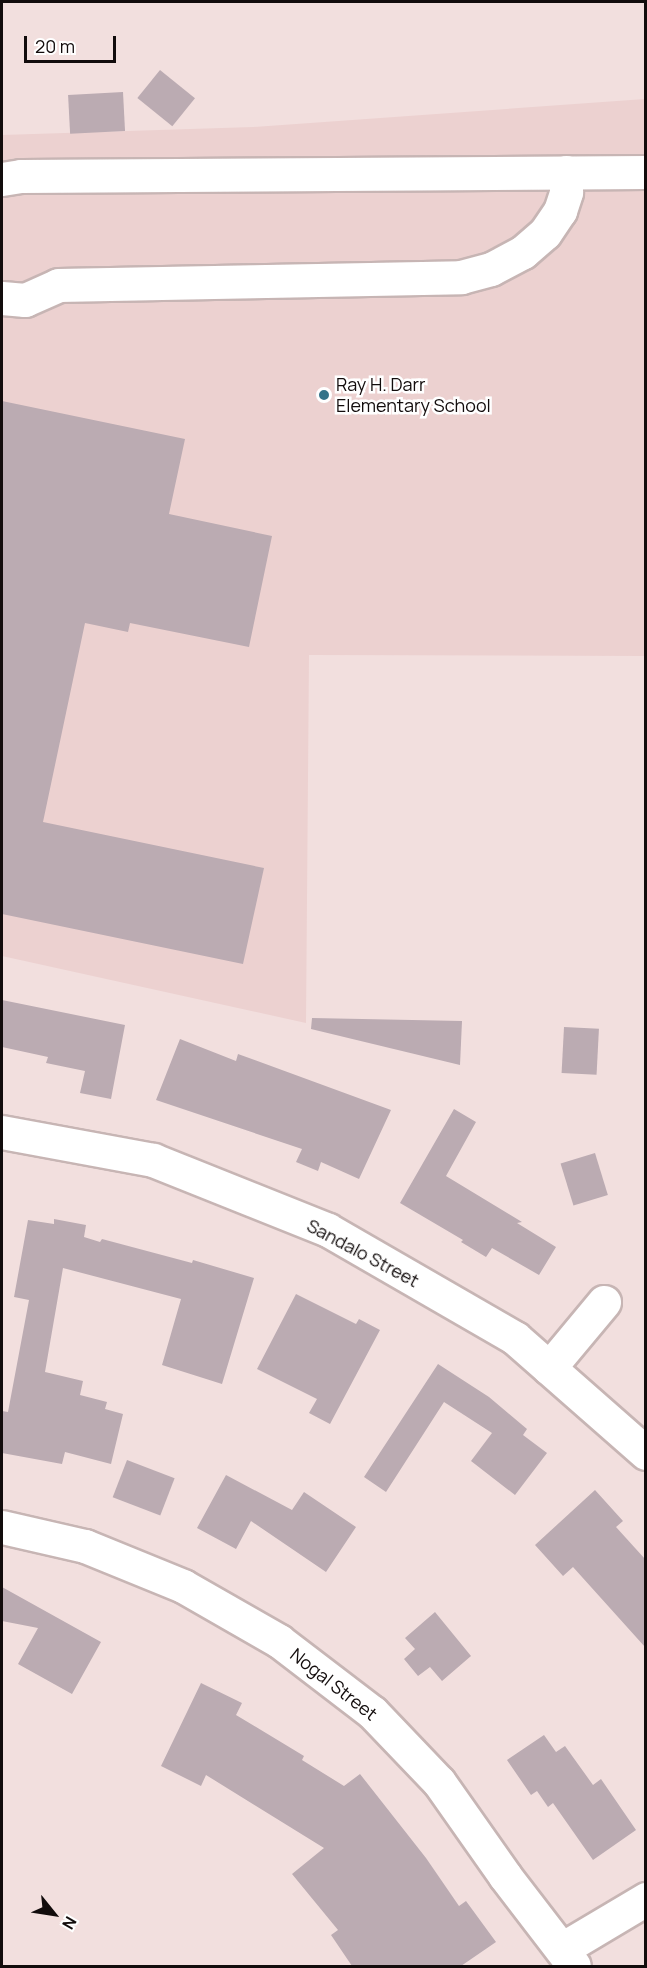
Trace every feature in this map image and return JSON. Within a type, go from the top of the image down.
[{"type":"street","points":[[2,297],[25,300],[58,285],[461,278],[491,269],[523,252],[545,233],[560,211],[566,192],[566,172]]},
{"type":"street","points":[[2,179],[21,176],[645,172]]},
{"type":"street","name":"Sandalo Street","points":[[2,1132],[153,1160],[328,1230],[515,1338],[645,1453]]},
{"type":"street","points":[[549,1368],[603,1302]]},
{"type":"street","name":"Nogal Street","points":[[2,1527],[85,1546],[172,1582],[279,1641],[372,1712],[439,1782],[505,1876],[568,1958]]},
{"type":"street","points":[[568,1958],[645,1899]]},
{"type":"shaded area","name":"Ray H. Darr Elementary School","points":[[645,99],[645,656],[309,655],[306,1023],[2,956],[2,135],[253,127]]},
{"type":"building","points":[[160,70],[195,98],[172,126],[137,98]]},
{"type":"building","points":[[123,92],[125,131],[70,134],[68,95]]},
{"type":"building","points":[[2,401],[185,439],[169,514],[272,536],[249,647],[130,623],[128,632],[85,623],[43,822],[264,868],[243,964],[2,914]]},
{"type":"building","points":[[2,1000],[125,1025],[111,1099],[80,1093],[85,1071],[46,1063],[48,1057],[2,1047]]},
{"type":"building","points":[[312,1018],[462,1021],[460,1065],[311,1029]]},
{"type":"building","points":[[564,1027],[599,1029],[597,1075],[562,1073]]},
{"type":"building","points":[[180,1039],[236,1061],[238,1054],[391,1110],[359,1179],[321,1162],[318,1171],[296,1162],[302,1149],[156,1100]]},
{"type":"building","points":[[454,1109],[476,1122],[446,1176],[522,1222],[517,1223],[556,1247],[539,1275],[492,1248],[486,1257],[461,1242],[463,1240],[400,1203]]},
{"type":"building","points":[[595,1153],[608,1195],[573,1206],[561,1164]]},
{"type":"building","points":[[54,1219],[86,1225],[84,1237],[100,1242],[102,1239],[192,1263],[193,1260],[254,1278],[222,1384],[162,1365],[181,1299],[63,1268],[45,1372],[83,1381],[80,1395],[107,1402],[105,1409],[123,1414],[111,1464],[65,1452],[62,1464],[2,1453],[2,1411],[8,1412],[29,1300],[14,1297],[28,1220],[54,1224]]},
{"type":"building","points":[[296,1294],[356,1324],[359,1319],[380,1330],[330,1424],[309,1413],[317,1399],[257,1369]]},
{"type":"building","points":[[438,1364],[489,1397],[527,1429],[523,1435],[547,1453],[515,1495],[471,1461],[492,1433],[444,1402],[386,1492],[364,1477]]},
{"type":"building","points":[[127,1460],[175,1478],[160,1516],[113,1497]]},
{"type":"building","points":[[226,1475],[292,1510],[304,1492],[356,1527],[326,1572],[251,1521],[236,1549],[197,1528]]},
{"type":"building","points":[[595,1490],[623,1521],[616,1527],[645,1559],[645,1647],[573,1567],[563,1576],[535,1545]]},
{"type":"building","points":[[2,1587],[101,1642],[72,1694],[18,1664],[38,1628],[2,1621]]},
{"type":"building","points":[[435,1612],[471,1656],[442,1681],[430,1667],[418,1676],[404,1659],[415,1649],[405,1638]]},
{"type":"building","points":[[201,1683],[242,1703],[236,1715],[304,1756],[302,1760],[344,1786],[360,1774],[426,1858],[459,1906],[466,1901],[496,1942],[461,1966],[352,1966],[331,1935],[338,1930],[292,1874],[324,1848],[206,1775],[201,1786],[161,1766]]},
{"type":"building","points":[[544,1735],[556,1752],[565,1746],[593,1785],[601,1779],[636,1830],[593,1860],[553,1803],[548,1807],[537,1791],[531,1795],[507,1760]]},
{"type":"place","name":"Ray H. Darr Elementary School","points":[[324,395]]}]
